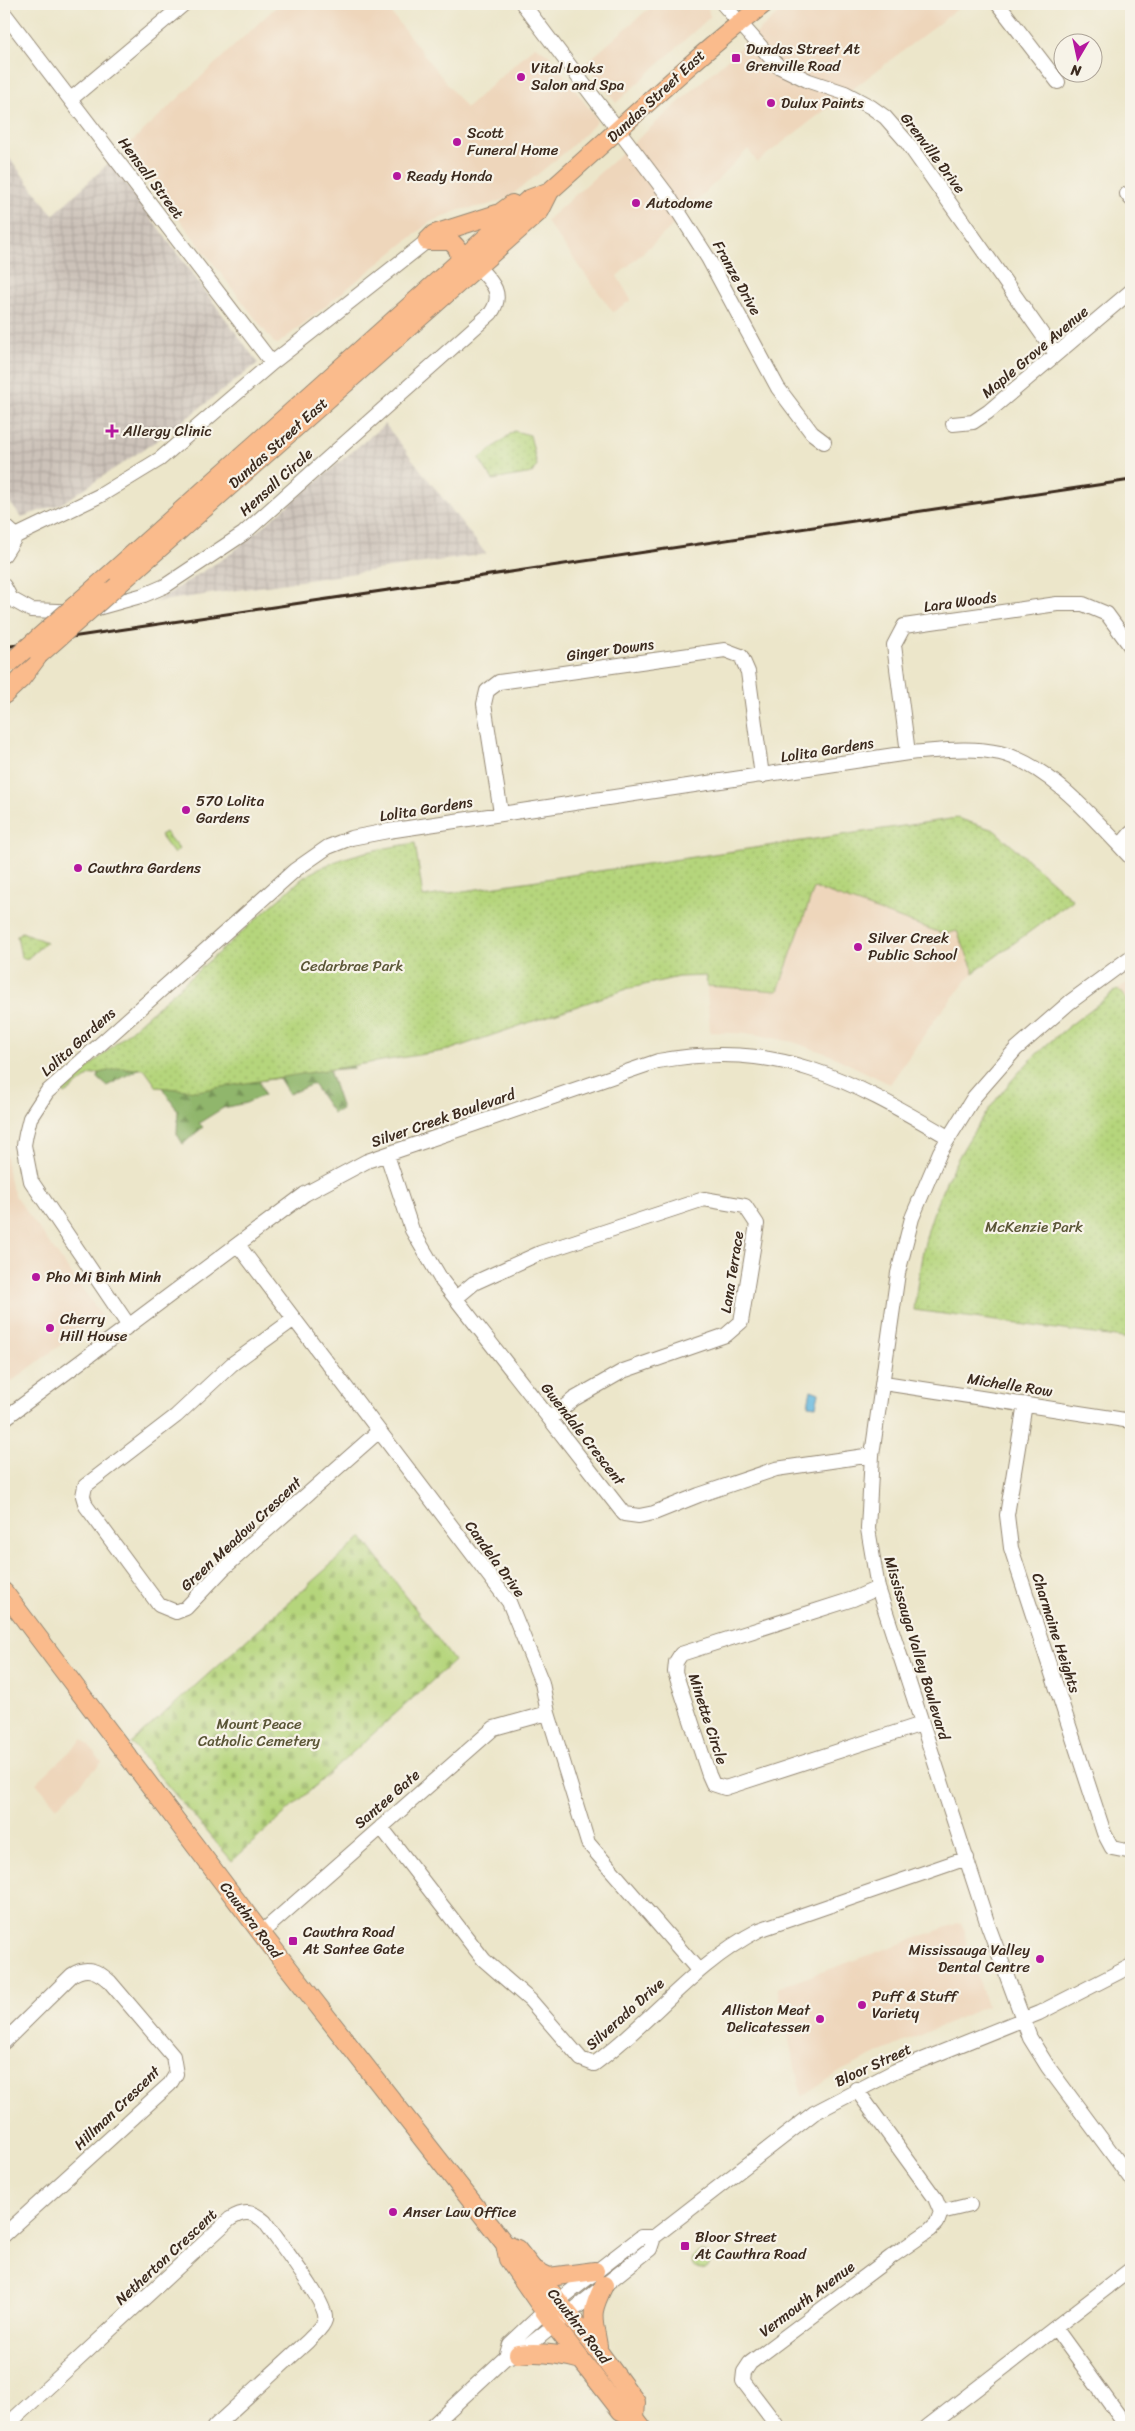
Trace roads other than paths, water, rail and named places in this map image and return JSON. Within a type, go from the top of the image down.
[{"type":"main road","name":"Dundas Street East","points":[[8,665],[529,199],[550,191],[706,49],[764,4]]},
{"type":"main road","name":"Dundas Street East","points":[[4,695],[21,679],[39,655],[540,211],[550,191]]},
{"type":"main road","points":[[427,241],[434,234],[500,213],[518,199],[529,199]]},
{"type":"main road","points":[[427,241],[450,241],[458,248],[460,258],[458,264]]},
{"type":"main road","name":"Cawthra Road","points":[[4,1592],[260,1933],[505,2244],[508,2259],[556,2312],[599,2352],[636,2402],[639,2423]]},
{"type":"main road","name":"Cawthra Road","points":[[505,2244],[517,2248],[535,2270],[581,2360],[621,2411],[639,2423]]},
{"type":"main road","points":[[535,2270],[549,2277],[600,2278],[592,2312],[592,2326],[599,2352]]},
{"type":"main road","points":[[512,2356],[532,2352],[560,2354],[581,2360]]},
{"type":"street","points":[[71,99],[184,4]]},
{"type":"street","name":"Franze Drive","points":[[522,4],[689,225],[778,388],[812,433],[824,442]]},
{"type":"street","name":"Grenville Drive","points":[[723,4],[778,66],[809,81],[845,93],[885,117],[906,141],[1056,354]]},
{"type":"street","points":[[998,4],[1052,74]]},
{"type":"street","name":"Hensall Street","points":[[4,13],[272,363]]},
{"type":"street","points":[[4,555],[16,536],[136,476],[188,437],[272,363],[427,241]]},
{"type":"street","name":"Hensall Circle","points":[[4,586],[11,599],[31,610],[83,612],[144,595],[165,586],[212,557],[255,524],[386,404],[491,313],[497,302],[498,293],[491,281],[477,266]]},
{"type":"street","name":"Maple Grove Avenue","points":[[953,424],[973,422],[988,412],[1131,291]]},
{"type":"street","points":[[4,526],[16,536]]},
{"type":"street","name":"Lara Woods","points":[[908,753],[894,645],[904,626],[1057,604],[1083,604],[1107,614],[1131,647]]},
{"type":"street","name":"Ginger Downs","points":[[501,814],[484,704],[487,691],[499,682],[725,650],[741,656],[748,672],[762,776]]},
{"type":"street","name":"Lolita Gardens","points":[[130,1326],[31,1181],[24,1145],[30,1118],[47,1092],[295,870],[328,847],[351,838],[388,831],[908,753],[964,750],[1001,753],[1029,765],[1059,785],[1131,858]]},
{"type":"street","points":[[1120,846],[1131,833]]},
{"type":"street","name":"Mississauga Valley Boulevard","points":[[1131,957],[1070,1002],[1016,1049],[974,1097],[948,1137],[912,1218],[898,1273],[884,1383],[872,1455],[868,1529],[878,1588],[988,1925],[1030,2038],[1048,2067],[1131,2180]]},
{"type":"street","name":"Silver Creek Boulevard","points":[[4,1419],[305,1194],[367,1161],[658,1061],[709,1053],[768,1057],[823,1072],[948,1137]]},
{"type":"street","name":"Gwendale Crescent","points":[[387,1155],[412,1230],[442,1281],[551,1418],[624,1514],[639,1516],[654,1514],[699,1495],[776,1469],[872,1455]]},
{"type":"street","name":"Lana Terrace","points":[[456,1298],[474,1283],[540,1253],[704,1199],[745,1206],[757,1224],[741,1322],[726,1335],[623,1371],[574,1399],[551,1418]]},
{"type":"street","name":"Candela Drive","points":[[238,1245],[509,1602],[542,1683],[548,1713],[588,1843],[698,1970]]},
{"type":"street","name":"Green Meadow Crescent","points":[[294,1320],[232,1364],[176,1416],[85,1486],[83,1496],[86,1506],[159,1605],[176,1612],[186,1608],[224,1568],[379,1431]]},
{"type":"street","name":"Michelle Row","points":[[884,1383],[1131,1421]]},
{"type":"street","name":"Charmaine Heights","points":[[1025,1404],[1007,1515],[1011,1548],[1104,1833],[1112,1848],[1131,1849]]},
{"type":"street","name":"Minette Circle","points":[[878,1588],[853,1599],[681,1654],[676,1662],[675,1672],[709,1775],[713,1784],[724,1788],[922,1724]]},
{"type":"street","name":"Santee Gate","points":[[260,1933],[494,1728],[548,1713]]},
{"type":"street","name":"Silverado Drive","points":[[381,1826],[484,1960],[530,2000],[581,2058],[594,2064],[698,1970],[737,1941],[759,1930],[967,1858]]},
{"type":"street","name":"Bloor Street","points":[[431,2427],[512,2356],[556,2312],[600,2278],[641,2237],[654,2237],[814,2113],[895,2071],[1023,2020],[1131,1966]]},
{"type":"street","name":"Hillman Crescent","points":[[4,2042],[72,1975],[79,1970],[90,1969],[100,1972],[110,1982],[172,2056],[176,2074],[170,2084],[4,2235]]},
{"type":"street","points":[[856,2090],[935,2198],[941,2212],[970,2206]]},
{"type":"street","name":"Netherton Crescent","points":[[5,2427],[230,2219],[239,2213],[248,2212],[256,2214],[265,2222],[312,2288],[325,2310],[326,2320],[308,2341],[214,2427]]},
{"type":"street","name":"Vermouth Avenue","points":[[778,2427],[743,2381],[744,2372],[750,2363],[891,2256],[930,2230],[937,2222],[941,2212]]},
{"type":"street","points":[[927,2427],[1056,2329],[1131,2269]]},
{"type":"street","points":[[1056,2329],[1127,2427]]},
{"type":"water","points":[[811,1390],[819,1393],[816,1406],[808,1405]]},
{"type":"railway","points":[[4,647],[1131,480]]},
{"type":"place","name":"Dundas Street At Grenville Road","points":[[736,58]]},
{"type":"place","name":"Vital Looks Salon and Spa","points":[[521,77]]},
{"type":"place","name":"Dulux Paints","points":[[771,103]]},
{"type":"place","name":"Scott Funeral Home","points":[[457,142]]},
{"type":"place","name":"Ready Honda","points":[[397,176]]},
{"type":"place","name":"Autodome","points":[[636,203]]},
{"type":"place","name":"Allergy Clinic","points":[[112,431]]},
{"type":"place","name":"570 Lolita Gardens","points":[[186,810]]},
{"type":"place","name":"Cawthra Gardens","points":[[78,868]]},
{"type":"place","name":"Silver Creek Public School","points":[[858,947]]},
{"type":"place","name":"Pho Mi Binh Minh","points":[[36,1277]]},
{"type":"place","name":"Cherry Hill House","points":[[50,1328]]},
{"type":"place","name":"Cawthra Road At Santee Gate","points":[[293,1941]]},
{"type":"place","name":"Mississauga Valley Dental Centre","points":[[1040,1959]]},
{"type":"place","name":"Puff & Stuff Variety","points":[[862,2005]]},
{"type":"place","name":"Alliston Meat Delicatessen","points":[[820,2019]]},
{"type":"place","name":"Anser Law Office","points":[[393,2212]]},
{"type":"place","name":"Bloor Street At Cawthra Road","points":[[685,2246]]},
{"type":"park label","name":"Cedarbrae Park","points":[[352,966]]},
{"type":"park label","name":"McKenzie Park","points":[[1034,1227]]},
{"type":"park label","name":"Mount Peace Catholic Cemetery","points":[[259,1732]]}]
